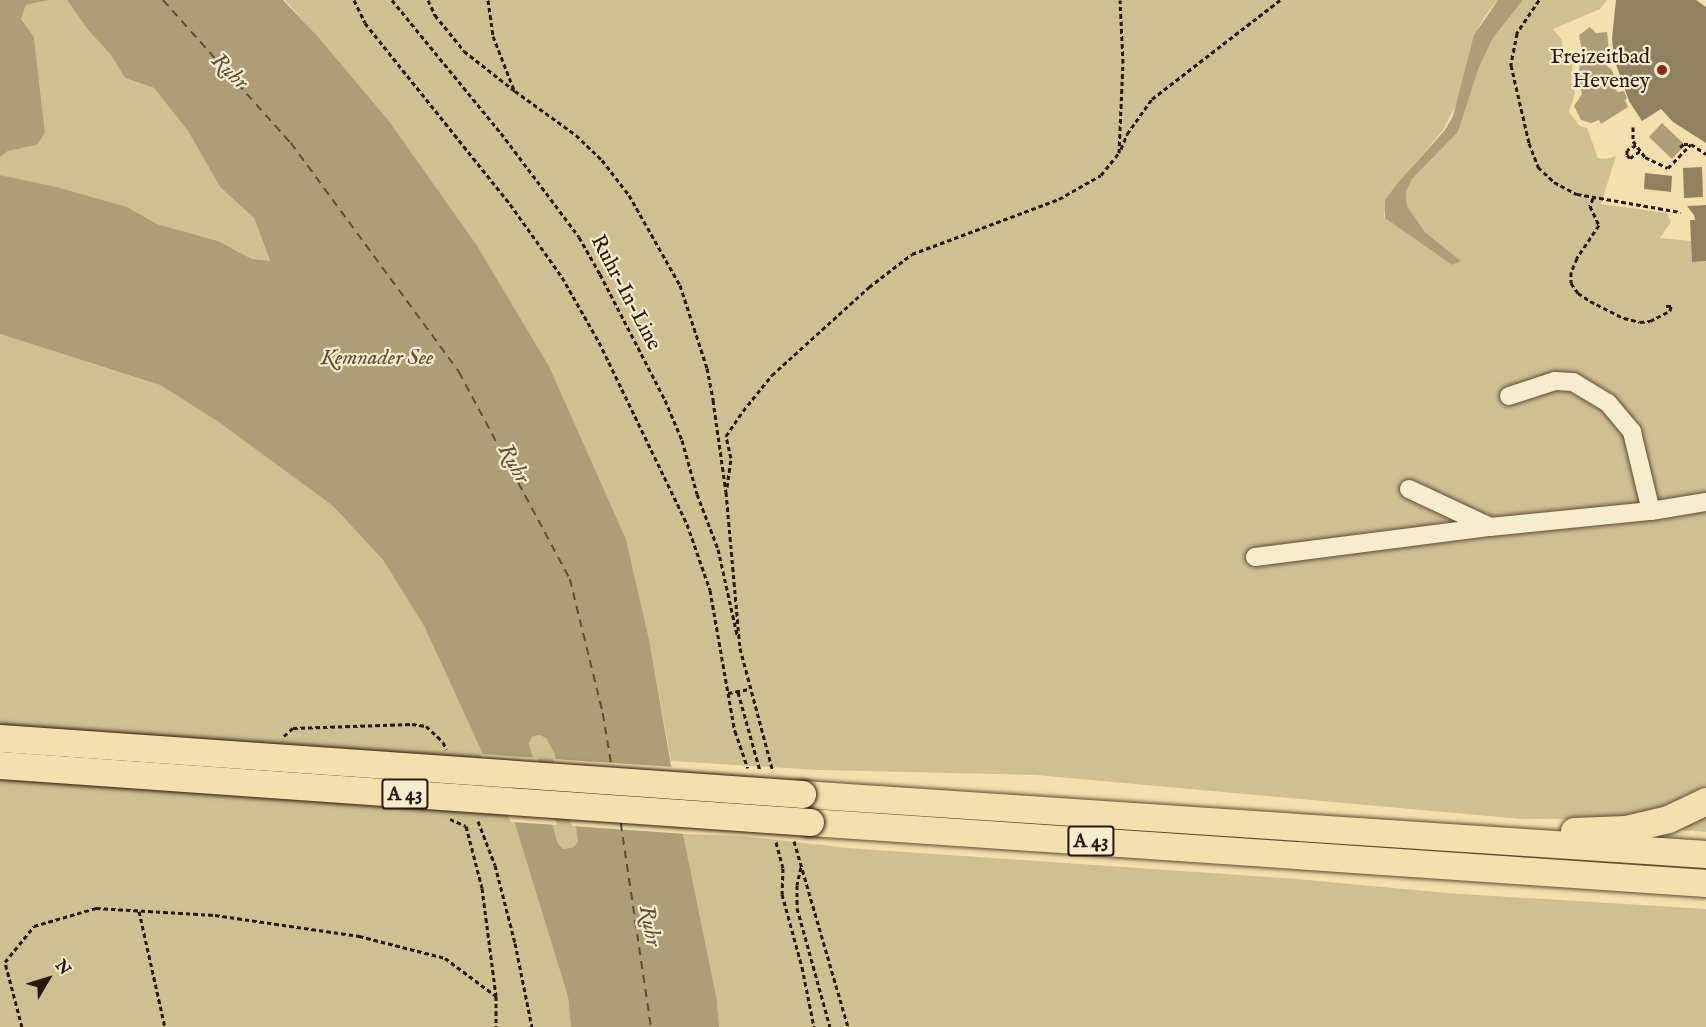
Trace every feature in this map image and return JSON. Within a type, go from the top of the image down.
[{"type":"highway","name":"A 43","points":[[0,738],[1706,854]]},
{"type":"highway","name":"A 43","points":[[0,765],[801,828],[1706,883]]},
{"type":"highway","points":[[1424,836],[1469,826],[1585,831],[1626,829],[1668,819],[1706,801]]},
{"type":"lane","points":[[1509,396],[1555,381],[1573,382],[1608,403],[1632,432],[1651,511]]},
{"type":"lane","points":[[1409,489],[1490,526]]},
{"type":"lane","points":[[1255,557],[1490,526],[1651,511],[1706,501]]},
{"type":"path","points":[[354,0],[365,23],[510,204],[562,277],[599,342],[687,524],[710,590],[735,731],[750,774]]},
{"type":"path","name":"Ruhr-In-Line","points":[[392,0],[501,133],[579,237],[600,274],[665,400],[682,440],[697,494],[718,549],[730,593],[740,648]]},
{"type":"path","points":[[428,0],[435,15],[464,51],[515,92],[576,135],[602,160],[629,195],[657,240],[680,285],[706,368],[719,432],[740,648],[748,688],[775,781]]},
{"type":"path","points":[[488,0],[493,36],[515,92]]},
{"type":"path","points":[[1119,153],[1123,63],[1120,0]]},
{"type":"path","points":[[726,492],[731,458],[726,436],[743,411],[772,375],[868,287],[912,254],[1059,199],[1101,176],[1119,153],[1127,134],[1152,99],[1280,0]]},
{"type":"path","points":[[1539,0],[1517,33],[1511,64],[1529,143],[1538,167],[1554,182],[1577,194],[1680,212]]},
{"type":"path","points":[[1633,127],[1633,141],[1645,158],[1668,168],[1690,144]]},
{"type":"path","points":[[1680,147],[1690,144],[1706,153]]},
{"type":"path","points":[[1636,145],[1627,150],[1627,155],[1630,158],[1640,151]]},
{"type":"path","points":[[1593,198],[1590,206],[1599,225],[1585,244],[1571,272],[1571,283],[1578,293],[1624,318],[1640,322],[1650,321],[1670,311],[1671,306],[1665,306]]},
{"type":"path","points":[[1594,216],[1600,213]]},
{"type":"path","points":[[728,693],[748,688]]},
{"type":"path","points":[[738,692],[762,780]]},
{"type":"path","points":[[281,740],[293,728],[412,724],[426,726],[443,742],[449,756]]},
{"type":"path","points":[[478,820],[495,865],[516,943],[532,1027]]},
{"type":"path","points":[[466,826],[482,888],[496,996],[496,1027]]},
{"type":"path","points":[[801,828],[802,865],[848,1027]]},
{"type":"path","points":[[776,839],[783,868],[782,894],[802,967],[814,1027]]},
{"type":"path","points":[[802,865],[797,885],[797,908],[830,1027]]},
{"type":"path","points":[[22,1027],[5,962],[34,926],[96,908],[215,915],[359,936],[445,957],[496,996]]},
{"type":"path","points":[[139,911],[165,1027]]},
{"type":"shaded area","points":[[49,0],[67,0],[88,30],[111,55],[125,78],[154,88],[188,131],[220,187],[254,218],[270,262],[252,259],[218,241],[157,224],[127,207],[0,175],[0,157],[8,151],[37,145],[45,133],[34,37],[21,19],[26,5]]},
{"type":"shaded area","points":[[285,0],[1498,0],[1484,17],[1475,35],[1456,105],[1443,130],[1386,198],[1384,217],[1452,265],[1461,261],[1425,232],[1407,206],[1406,192],[1412,179],[1458,132],[1479,67],[1493,38],[1523,0],[1607,0],[1600,9],[1553,29],[1562,40],[1564,57],[1573,60],[1571,81],[1575,93],[1569,112],[1580,126],[1587,128],[1598,158],[1606,159],[1616,156],[1601,204],[1667,213],[1671,222],[1660,238],[1691,241],[1692,262],[1706,261],[1706,785],[1658,809],[1626,819],[1521,819],[1036,775],[819,770],[671,761],[649,639],[626,539],[549,366],[476,244],[389,121]]},
{"type":"shaded area","points":[[0,334],[160,385],[217,421],[333,506],[383,560],[424,626],[515,824],[568,997],[571,1027],[0,1027]]},
{"type":"shaded area","points":[[539,735],[546,738],[554,753],[576,828],[578,841],[574,847],[562,849],[558,844],[529,744],[532,737]]},
{"type":"shaded area","points":[[1706,804],[1706,832],[1654,828]]},
{"type":"shaded area","points":[[683,834],[743,836],[848,848],[1297,879],[1447,893],[1706,909],[1706,1027],[719,1027],[717,1000]]},
{"type":"water","points":[[0,0],[49,0],[26,5],[21,19],[34,37],[45,133],[37,145],[8,151],[0,157]]},
{"type":"water","name":"Kemnader See","points":[[67,0],[283,0],[318,37],[389,121],[476,244],[549,366],[626,539],[649,639],[683,834],[717,1000],[719,1027],[571,1027],[568,997],[515,824],[424,626],[383,560],[333,506],[217,421],[160,385],[0,334],[0,175],[56,187],[127,207],[157,224],[218,241],[252,259],[270,261],[254,218],[220,187],[188,131],[154,88],[125,78],[111,55],[88,30]],"holes":[[[539,735],[546,738],[554,753],[576,828],[578,841],[574,847],[563,849],[558,844],[529,744],[532,737]]]},
{"type":"water","points":[[1498,0],[1523,0],[1493,38],[1479,67],[1458,132],[1412,179],[1406,192],[1407,206],[1425,232],[1461,261],[1452,265],[1385,218],[1385,200],[1445,130],[1453,116],[1474,35]]},
{"type":"water","points":[[1590,27],[1596,33],[1607,32],[1609,53],[1605,56],[1605,64],[1612,70],[1616,81],[1613,87],[1618,92],[1624,91],[1627,98],[1625,100],[1628,107],[1601,124],[1599,120],[1591,123],[1581,120],[1574,106],[1582,94],[1578,77],[1582,51],[1579,35]]},
{"type":"water","points":[[1662,123],[1685,145],[1672,159],[1649,137]]},
{"type":"pier","points":[[480,754],[538,758],[557,825],[511,822]]},
{"type":"pier","points":[[553,759],[675,767],[686,834],[572,826]]},
{"type":"building","name":"Freizeitbad Heveney","points":[[1616,0],[1696,0],[1706,7],[1706,143],[1673,122],[1661,109],[1642,121],[1629,101],[1614,59],[1612,38]]},
{"type":"building","points":[[1702,167],[1703,197],[1684,198],[1683,168]]},
{"type":"building","points":[[1645,173],[1672,176],[1671,192],[1644,189]]},
{"type":"building","points":[[1706,205],[1706,261],[1692,262],[1690,220],[1695,220],[1687,206]]},
{"type":"ferry route","points":[[163,0],[291,143],[459,372],[570,579],[603,713],[612,768]]},
{"type":"ferry route","points":[[621,823],[651,1027]]},
{"type":"place","name":"Freizeitbad Heveney","points":[[1662,70]]},
{"type":"water label","name":"Ruhr","points":[[229,72]]},
{"type":"water label","name":"Ruhr","points":[[513,464]]},
{"type":"water label","name":"Ruhr","points":[[649,926]]}]
